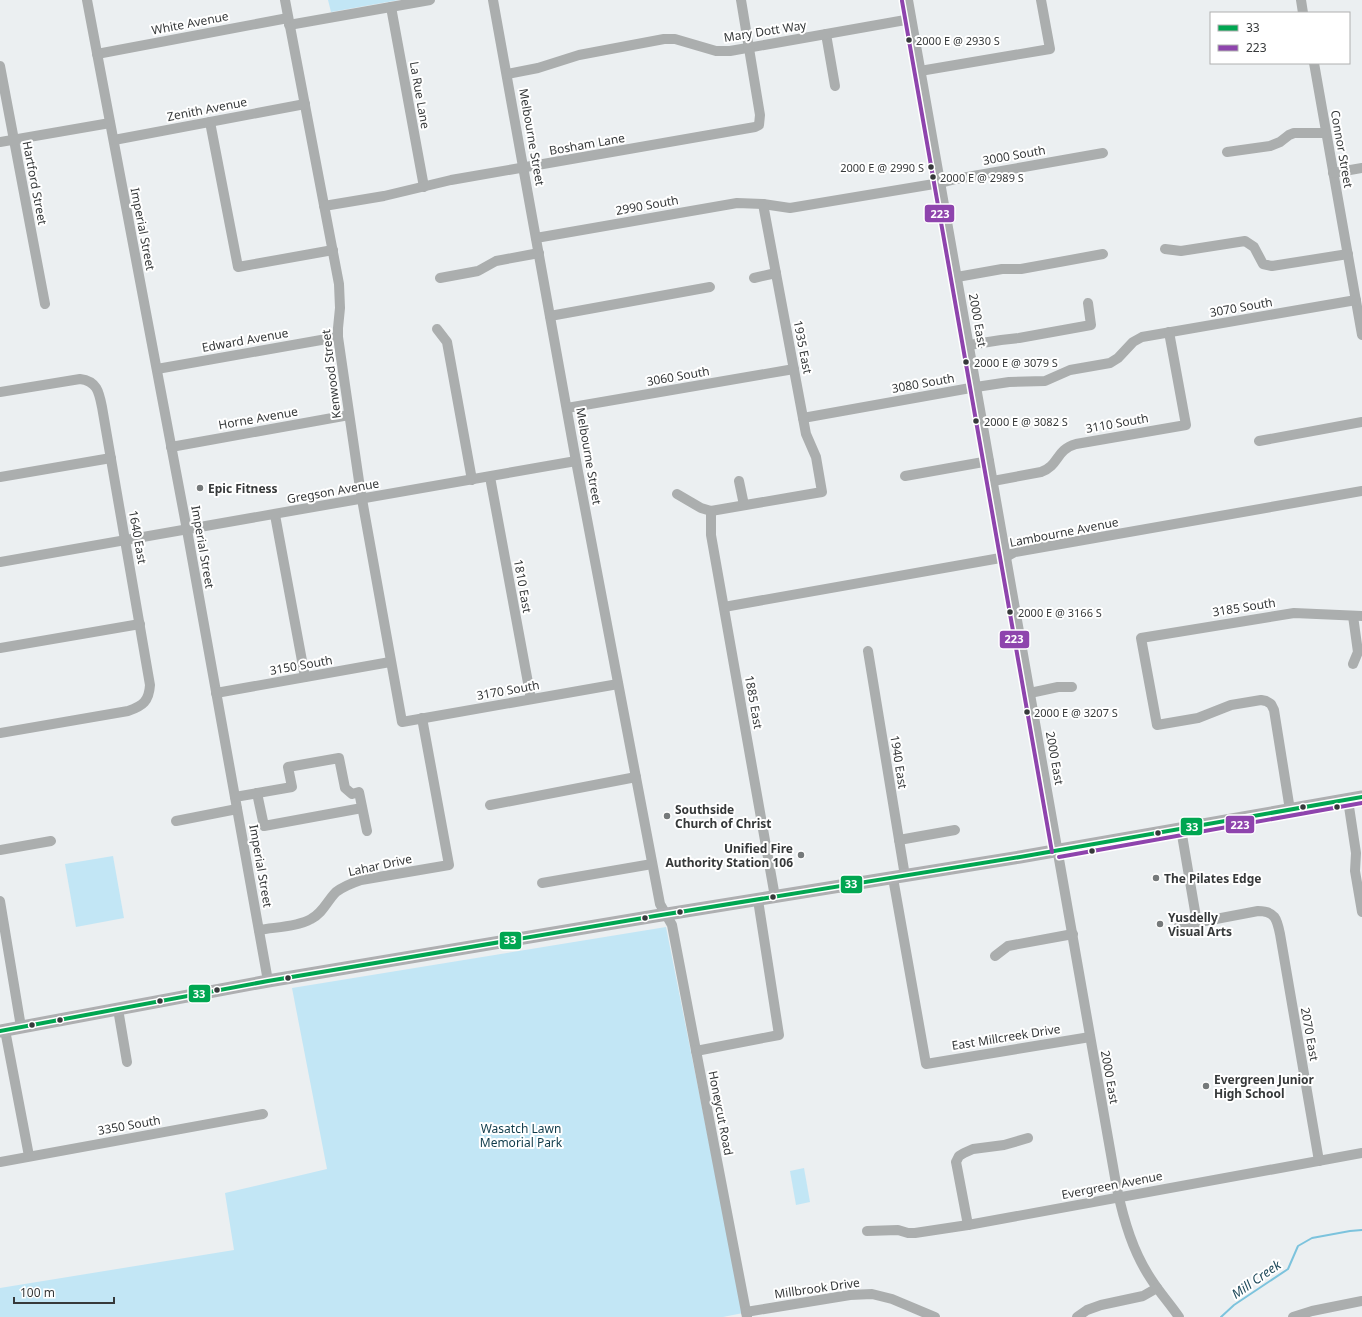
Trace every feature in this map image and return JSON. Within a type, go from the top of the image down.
[{"type":"main road","points":[[2,1030],[268,981],[1058,851],[1362,797]]},
{"type":"street","name":"Imperial Street","points":[[87,0],[187,530],[268,981]]},
{"type":"street","name":"Kenwood Street","points":[[285,0],[333,250],[340,297],[338,336],[349,415],[390,662],[402,722]]},
{"type":"street","name":"White Avenue","points":[[97,54],[288,21],[391,7],[430,0]]},
{"type":"street","name":"Melbourne Street","points":[[493,0],[576,461],[652,864],[660,904],[666,915]]},
{"type":"street","points":[[741,0],[749,48]]},
{"type":"street","name":"2000 East","points":[[908,0],[1119,1197],[1124,1219],[1134,1248],[1157,1288],[1179,1317]]},
{"type":"street","points":[[920,72],[1050,49],[1041,0]]},
{"type":"street","points":[[1301,0],[1303,12]]},
{"type":"street","name":"La Rue Lane","points":[[391,7],[424,187]]},
{"type":"street","name":"Mary Dott Way","points":[[507,74],[538,68],[579,54],[664,39],[682,41],[716,51],[730,51],[911,19]]},
{"type":"street","points":[[826,34],[835,86]]},
{"type":"street","name":"Bosham Lane","points":[[324,206],[384,196],[451,180],[531,168],[751,129],[759,125],[760,115],[749,48]]},
{"type":"street","name":"Connor Street","points":[[1314,64],[1362,334]]},
{"type":"street","name":"Hartford Street","points":[[0,66],[45,304]]},
{"type":"street","name":"Zenith Avenue","points":[[114,140],[304,104]]},
{"type":"street","points":[[210,122],[238,267],[333,250]]},
{"type":"street","points":[[0,142],[110,123]]},
{"type":"street","points":[[1227,152],[1270,146],[1280,142],[1292,133],[1302,132],[1308,134],[1325,129]]},
{"type":"street","name":"3000 South","points":[[763,204],[790,208],[940,183],[1103,152]]},
{"type":"street","points":[[1333,173],[1362,168]]},
{"type":"street","name":"2990 South","points":[[536,238],[737,203],[763,204]]},
{"type":"street","name":"1935 East","points":[[744,505],[822,492],[816,457],[806,434],[763,204]]},
{"type":"street","points":[[1165,249],[1181,251],[1245,241],[1254,247],[1263,264],[1272,266],[1348,254]]},
{"type":"street","points":[[440,278],[478,271],[496,261],[539,253]]},
{"type":"street","points":[[957,277],[1002,269],[1021,269],[1103,254]]},
{"type":"street","points":[[754,278],[776,273]]},
{"type":"street","points":[[550,316],[710,287]]},
{"type":"street","name":"3070 South","points":[[1133,342],[1142,337],[1356,300]]},
{"type":"street","points":[[969,345],[1029,337],[1091,325],[1088,303]]},
{"type":"street","points":[[437,329],[447,342],[472,480]]},
{"type":"street","name":"3110 South","points":[[993,481],[1046,470],[1052,466],[1062,450],[1069,446],[1186,425],[1169,332]]},
{"type":"street","name":"Edward Avenue","points":[[157,369],[338,336]]},
{"type":"street","name":"3080 South","points":[[803,418],[976,387],[1014,382],[1045,381],[1070,370],[1110,363],[1118,358],[1133,342]]},
{"type":"street","name":"3060 South","points":[[567,408],[794,369]]},
{"type":"street","name":"1640 East","points":[[0,392],[75,379],[90,381],[97,389],[101,400],[112,458],[150,680],[150,690],[147,700],[138,707],[128,711],[0,733]]},
{"type":"street","name":"Horne Avenue","points":[[171,447],[349,415]]},
{"type":"street","points":[[1259,441],[1362,422]]},
{"type":"street","points":[[0,477],[112,458]]},
{"type":"street","name":"Gregson Avenue","points":[[0,562],[275,515],[576,461]]},
{"type":"street","points":[[905,476],[989,461]]},
{"type":"street","name":"1810 East","points":[[490,477],[531,699]]},
{"type":"street","points":[[677,494],[701,508],[711,511],[744,505],[739,481]]},
{"type":"street","name":"Lambourne Avenue","points":[[724,607],[1006,557],[1015,552],[1362,491]]},
{"type":"street","name":"1885 East","points":[[711,511],[711,535],[775,897]]},
{"type":"street","points":[[275,515],[305,677]]},
{"type":"street","name":"3185 South","points":[[1290,810],[1274,710],[1271,704],[1261,700],[1236,704],[1224,707],[1198,718],[1157,725],[1141,638],[1294,612],[1357,616]]},
{"type":"street","points":[[1353,664],[1358,652],[1357,616]]},
{"type":"street","points":[[0,648],[140,624]]},
{"type":"street","name":"1940 East","points":[[868,651],[899,840],[899,877],[926,1064]]},
{"type":"street","name":"3150 South","points":[[216,693],[390,662]]},
{"type":"street","name":"3170 South","points":[[402,722],[618,684]]},
{"type":"street","points":[[1030,692],[1058,687],[1072,687]]},
{"type":"street","name":"Lahar Drive","points":[[259,930],[299,924],[311,920],[319,914],[336,893],[351,883],[361,880],[449,866],[422,718]]},
{"type":"street","points":[[235,797],[292,787],[288,767],[339,758],[345,788],[352,794],[359,792],[366,830]]},
{"type":"street","points":[[490,805],[636,777]]},
{"type":"street","points":[[258,793],[264,826],[362,808]]},
{"type":"street","points":[[1348,800],[1356,853],[1355,871],[1362,912]]},
{"type":"street","points":[[176,821],[237,809]]},
{"type":"street","points":[[1179,926],[1197,923],[1180,829]]},
{"type":"street","points":[[899,840],[954,830]]},
{"type":"street","points":[[0,850],[52,841]]},
{"type":"street","points":[[1356,853],[1362,862]]},
{"type":"street","points":[[542,883],[652,864]]},
{"type":"street","points":[[696,1051],[778,1035],[758,900]]},
{"type":"street","points":[[0,901],[21,1027]]},
{"type":"street","name":"2070 East","points":[[1197,923],[1258,911],[1265,911],[1275,918],[1280,934],[1319,1161]]},
{"type":"street","name":"Honeycut Road","points":[[666,915],[672,925],[746,1315]]},
{"type":"street","points":[[995,956],[1008,946],[1073,934]]},
{"type":"street","points":[[118,1009],[127,1062]]},
{"type":"street","points":[[2,1030],[29,1156]]},
{"type":"street","name":"East Millcreek Drive","points":[[926,1064],[1090,1036]]},
{"type":"street","name":"3350 South","points":[[0,1162],[263,1114]]},
{"type":"street","points":[[968,1225],[956,1162],[959,1156],[973,1149],[1004,1145],[1028,1138]]},
{"type":"street","name":"Evergreen Avenue","points":[[867,1231],[898,1230],[908,1233],[915,1233],[968,1225],[1362,1153]]},
{"type":"street","points":[[1076,1317],[1087,1310],[1101,1305],[1143,1296],[1157,1288]]},
{"type":"street","name":"Millbrook Drive","points":[[746,1315],[850,1295],[872,1294],[892,1298],[935,1317]]},
{"type":"street","points":[[1293,1317],[1312,1310],[1362,1302]]},
{"type":"green space","points":[[328,0],[399,0],[331,12]]},
{"type":"green space","points":[[113,856],[124,918],[76,927],[65,864]]},
{"type":"green space","name":"Wasatch Lawn Memorial Park","points":[[666,927],[743,1313],[723,1317],[0,1317],[0,1288],[234,1250],[225,1193],[327,1169],[292,988]]},
{"type":"green space","points":[[804,1168],[810,1202],[796,1205],[790,1171]]},
{"type":"waterway","name":"Mill Creek","points":[[1221,1317],[1234,1305],[1288,1269],[1298,1246],[1312,1238],[1362,1230]]},
{"type":"transit line","name":"223","points":[[902,1],[1052,852]]},
{"type":"transit line","name":"33","points":[[0,1031],[268,981],[1020,857],[1362,797]]},
{"type":"transit line","name":"223","points":[[1059,857],[1362,803]]},
{"type":"place","name":"2000 E @ 2930 S","points":[[909,40]]},
{"type":"place","name":"2000 E @ 2990 S","points":[[931,167]]},
{"type":"place","name":"2000 E @ 2989 S","points":[[933,177]]},
{"type":"place","name":"2000 E @ 3079 S","points":[[966,362]]},
{"type":"place","name":"2000 E @ 3082 S","points":[[976,421]]},
{"type":"place","name":"Epic Fitness","points":[[200,488]]},
{"type":"place","name":"2000 E @ 3166 S","points":[[1010,612]]},
{"type":"place","name":"2000 E @ 3207 S","points":[[1027,712]]},
{"type":"place","name":"Southside Church of Christ","points":[[667,816]]},
{"type":"place","name":"Unified Fire Authority Station 106","points":[[801,855]]},
{"type":"place","name":"The Pilates Edge","points":[[1156,878]]},
{"type":"place","name":"Yusdelly Visual Arts","points":[[1160,924]]},
{"type":"place","name":"Evergreen Junior High School","points":[[1206,1086]]}]
